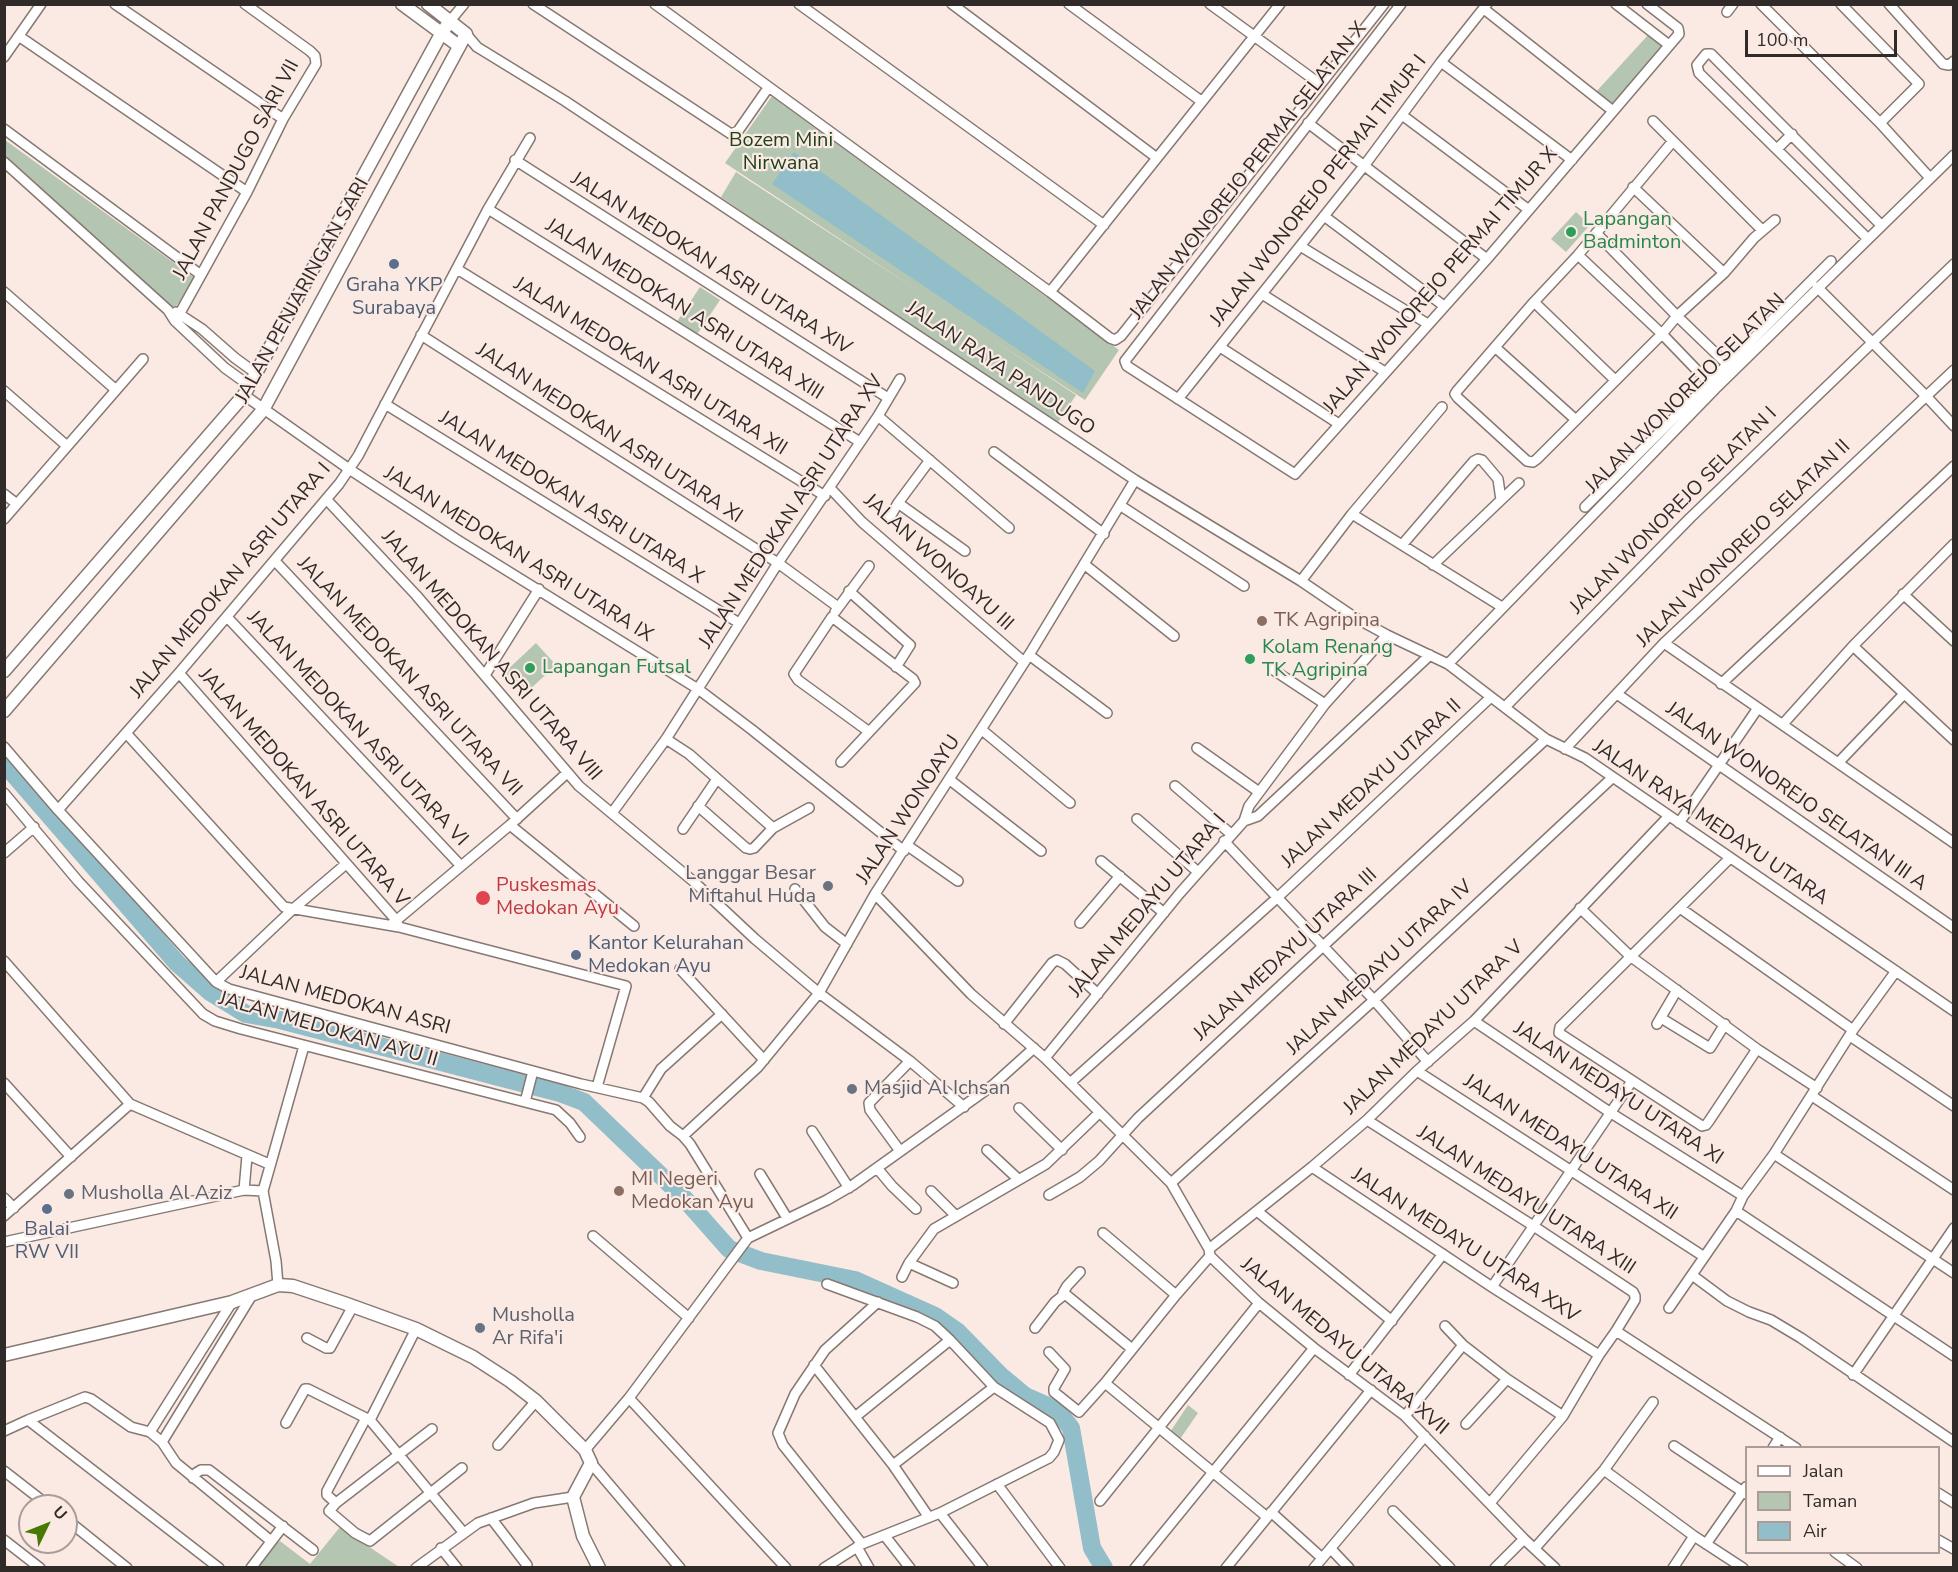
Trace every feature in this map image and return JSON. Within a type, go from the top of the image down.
[{"type":"street","points":[[4,57],[41,4]]},
{"type":"street","points":[[115,4],[283,119]]},
{"type":"street","name":"JALAN PANDUGO SARI VII","points":[[178,317],[247,192],[283,119],[316,64],[315,56],[310,51],[245,4]]},
{"type":"street","points":[[402,4],[459,46],[477,47]]},
{"type":"street","points":[[428,4],[466,34],[477,47]]},
{"type":"street","points":[[450,21],[464,4]]},
{"type":"street","points":[[533,4],[731,134],[738,131],[768,88]]},
{"type":"street","points":[[655,4],[1110,338],[1118,338],[1384,4]]},
{"type":"street","points":[[800,4],[1104,225]]},
{"type":"street","points":[[952,4],[1157,158]]},
{"type":"street","points":[[1069,4],[1201,101]]},
{"type":"street","points":[[1210,4],[1320,84]]},
{"type":"street","points":[[1050,292],[1280,4]]},
{"type":"street","name":"JALAN WONOREJO PERMAI SELATAN X","points":[[1178,399],[1127,366],[1125,361],[1401,4]]},
{"type":"street","points":[[1616,4],[1669,45]]},
{"type":"street","name":"JALAN WONOREJO PERMAI TIMUR X","points":[[1178,399],[1295,474],[1487,259],[1669,45],[1680,30],[1647,4]]},
{"type":"street","points":[[1761,4],[1880,123],[1930,178]]},
{"type":"street","points":[[1841,4],[1919,84],[1880,123]]},
{"type":"street","points":[[1889,4],[1943,63],[1949,65],[1953,61]]},
{"type":"street","points":[[1486,7],[1613,111]]},
{"type":"street","name":"JALAN WONOREJO PERMAI TIMUR I","points":[[1178,399],[1364,166],[1441,62],[1486,7]]},
{"type":"street","name":"JALAN PENJARINGAN SARI","points":[[4,671],[247,391],[450,21]]},
{"type":"street","name":"JALAN PENJARINGAN SARI","points":[[4,711],[263,410],[466,34]]},
{"type":"street","points":[[20,37],[247,192]]},
{"type":"street","name":"JALAN RAYA PANDUGO","points":[[477,47],[565,101],[1135,480],[1301,581],[1354,617],[1448,664]]},
{"type":"street","points":[[1867,238],[1699,73],[1696,65],[1706,54],[1712,54],[1881,225]]},
{"type":"street","points":[[1441,62],[1572,160]]},
{"type":"street","points":[[1402,115],[1529,210]]},
{"type":"street","points":[[1653,121],[1762,230]]},
{"type":"street","points":[[1308,123],[1487,259]]},
{"type":"street","points":[[4,129],[201,275]]},
{"type":"street","points":[[1777,149],[1792,134]]},
{"type":"street","name":"JALAN MEDOKAN ASRI UTARA I","points":[[58,810],[275,561],[327,500],[349,469],[488,209],[530,138]]},
{"type":"street","points":[[1673,141],[1578,255],[1534,302],[1455,394],[1527,461],[1533,462],[1662,334],[1677,316],[1724,273],[1762,230],[1775,220]]},
{"type":"street","name":"JALAN WONOREJO SELATAN","points":[[1448,664],[1713,386],[1953,155]]},
{"type":"street","name":"JALAN MEDOKAN ASRI UTARA XIV","points":[[515,160],[888,398]]},
{"type":"street","points":[[4,162],[168,310],[257,374]]},
{"type":"street","points":[[1633,187],[1724,273]]},
{"type":"street","name":"JALAN MEDOKAN ASRI UTARA XIII","points":[[488,209],[860,442]]},
{"type":"street","points":[[1324,216],[1444,306]]},
{"type":"street","points":[[1596,233],[1731,368],[1831,261]]},
{"type":"street","points":[[1300,246],[1428,324]]},
{"type":"street","points":[[1578,255],[1662,334],[1713,386],[1585,507]]},
{"type":"street","name":"JALAN WONOREJO SELATAN I","points":[[1505,707],[1690,518],[1953,264]]},
{"type":"street","name":"JALAN MEDOKAN ASRI UTARA XII","points":[[457,269],[827,492]]},
{"type":"street","points":[[1817,287],[1953,426]]},
{"type":"street","points":[[4,292],[116,390]]},
{"type":"street","points":[[1262,294],[1385,372]]},
{"type":"street","points":[[1534,302],[1615,380]]},
{"type":"street","name":"JALAN MEDOKAN ASRI UTARA IX","points":[[178,317],[263,410],[456,539],[698,689],[845,805],[906,849],[958,881]]},
{"type":"street","name":"JALAN MEDOKAN ASRI UTARA XI","points":[[421,335],[778,563],[838,607]]},
{"type":"street","points":[[1220,347],[1339,424]]},
{"type":"street","points":[[1496,348],[1576,420]]},
{"type":"street","points":[[4,519],[143,359]]},
{"type":"street","name":"JALAN WONOREJO SELATAN II","points":[[1565,749],[1664,643],[1953,370]]},
{"type":"street","name":"JALAN MEDOKAN ASRI UTARA XV","points":[[612,813],[666,739],[778,563],[900,380]]},
{"type":"street","points":[[4,392],[67,446]]},
{"type":"street","name":"JALAN MEDOKAN ASRI UTARA X","points":[[385,404],[739,623]]},
{"type":"street","points":[[1301,581],[1352,514],[1442,407]]},
{"type":"street","points":[[878,416],[1010,528]]},
{"type":"street","points":[[994,452],[1104,534]]},
{"type":"street","points":[[1402,545],[1478,459],[1482,460],[1498,479],[1501,500]]},
{"type":"street","points":[[890,517],[899,501],[930,460]]},
{"type":"street","points":[[1721,684],[1953,466]]},
{"type":"street","name":"JALAN WONOAYU","points":[[683,1136],[764,1060],[819,993],[875,894],[982,730],[1135,480]]},
{"type":"street","points":[[1433,565],[1519,483]]},
{"type":"street","name":"JALAN WONOAYU III","points":[[827,492],[1026,659],[1107,713]]},
{"type":"street","points":[[4,494],[17,504]]},
{"type":"street","name":"JALAN MEDOKAN ASRI UTARA VIII","points":[[327,500],[416,595],[579,786],[819,993],[910,1061],[964,1107]]},
{"type":"street","points":[[899,501],[965,551]]},
{"type":"street","points":[[1121,506],[1244,586]]},
{"type":"street","points":[[1352,514],[1502,607]]},
{"type":"street","points":[[1783,724],[1853,646],[1953,544]]},
{"type":"street","name":"JALAN MEDOKAN ASRI UTARA VII","points":[[275,561],[514,822],[634,926]]},
{"type":"street","points":[[1083,564],[1174,636]]},
{"type":"street","points":[[868,730],[798,680],[795,674],[838,607],[869,566]]},
{"type":"street","points":[[485,675],[539,589]]},
{"type":"street","points":[[849,591],[910,645],[896,667]]},
{"type":"street","points":[[1904,594],[1953,641]]},
{"type":"street","name":"JALAN MEDOKAN ASRI UTARA VI","points":[[227,617],[461,866]]},
{"type":"street","points":[[832,617],[913,679],[915,683],[868,730],[841,762]]},
{"type":"street","name":"JALAN MEDAYU UTARA I","points":[[1045,1058],[1198,872],[1244,820],[1249,806],[1325,704],[1387,635]]},
{"type":"street","points":[[1664,643],[1953,843]]},
{"type":"street","points":[[1853,646],[1953,740]]},
{"type":"street","points":[[1244,820],[1258,816],[1430,655]]},
{"type":"street","name":"JALAN RAYA MEDAYU UTARA","points":[[1448,664],[1546,739],[1585,758],[1953,1011]]},
{"type":"street","points":[[1272,669],[1325,704]]},
{"type":"street","name":"JALAN MEDOKAN ASRI UTARA V","points":[[179,673],[346,864],[395,924]]},
{"type":"street","name":"JALAN WONOREJO SELATAN III A","points":[[1617,694],[1953,928]]},
{"type":"street","points":[[1838,763],[1905,694]]},
{"type":"street","name":"JALAN MEDAYU UTARA II","points":[[1070,1083],[1278,897],[1491,697]]},
{"type":"street","points":[[1679,823],[1758,708]]},
{"type":"street","points":[[982,730],[1070,803]]},
{"type":"street","points":[[126,733],[284,907],[395,924],[626,986],[597,1087],[643,1098],[652,1104],[670,1126],[683,1136],[746,1241]]},
{"type":"street","points":[[666,739],[688,754],[773,828]]},
{"type":"street","name":"JALAN MEDAYU UTARA III","points":[[1049,1195],[1089,1170],[1121,1135],[1546,739]]},
{"type":"street","name":"JALAN MEDOKAN ASRI","points":[[4,747],[58,810],[216,982],[229,989],[532,1074],[597,1087]]},
{"type":"street","points":[[1197,748],[1259,792]]},
{"type":"street","points":[[395,924],[514,822],[567,773]]},
{"type":"street","name":"JALAN MEDAYU UTARA IV","points":[[1171,1183],[1374,1000],[1612,778]]},
{"type":"street","points":[[683,829],[717,779]]},
{"type":"street","points":[[950,780],[1041,851]]},
{"type":"street","name":"JALAN MEDAYU UTARA II","points":[[1175,786],[1227,838],[1428,1062]]},
{"type":"street","name":"JALAN MEDOKAN AYU II","points":[[4,793],[78,881],[203,1014],[241,1029],[304,1046],[525,1099],[556,1110],[570,1123],[580,1137]]},
{"type":"street","points":[[698,806],[746,848],[754,848],[773,828],[809,808]]},
{"type":"street","name":"JALAN MEDAYU UTARA V","points":[[1049,1352],[1065,1369],[1053,1388],[1054,1392],[1076,1411],[1081,1410],[1210,1253],[1367,1120],[1417,1071],[1474,1021],[1669,816]]},
{"type":"street","points":[[1137,819],[1198,872]]},
{"type":"street","points":[[4,853],[34,826]]},
{"type":"street","points":[[1730,858],[1560,1027],[1559,1034],[1698,1125],[1706,1125],[1757,1048]]},
{"type":"street","points":[[1101,861],[1164,913]]},
{"type":"street","points":[[216,982],[292,910],[346,864]]},
{"type":"street","points":[[1080,923],[1119,876]]},
{"type":"street","points":[[795,889],[825,927],[847,944]]},
{"type":"street","points":[[875,894],[941,964],[1004,1024],[1045,1058],[1171,1183],[1210,1253]]},
{"type":"street","points":[[1581,908],[1630,956],[1814,1092],[1953,1190]]},
{"type":"street","points":[[1680,908],[1953,1106]]},
{"type":"street","points":[[1004,1024],[1052,963],[1057,960],[1065,964],[1098,994]]},
{"type":"street","points":[[4,961],[130,1104],[269,1164]]},
{"type":"street","points":[[680,969],[764,1060]]},
{"type":"street","points":[[1669,1308],[1736,1210],[1743,1196],[1774,1154],[1851,1033],[1896,970]]},
{"type":"street","points":[[1677,990],[1659,1021],[1710,1048],[1725,1024]]},
{"type":"street","points":[[643,1098],[661,1069],[722,1014]]},
{"type":"street","name":"JALAN MEDAYU UTARA XI","points":[[1474,1021],[1611,1113],[1743,1196]]},
{"type":"street","points":[[278,1286],[276,1261],[263,1191],[304,1046]]},
{"type":"street","points":[[585,1450],[629,1398],[746,1241],[849,1188],[964,1107],[993,1085],[1034,1048]]},
{"type":"street","points":[[900,1151],[870,1110],[869,1103],[910,1061]]},
{"type":"street","name":"JALAN MEDAYU UTARA XII","points":[[1417,1071],[1704,1256]]},
{"type":"street","points":[[525,1099],[532,1074]]},
{"type":"street","points":[[1492,1287],[1570,1168],[1632,1081]]},
{"type":"street","points":[[4,1083],[71,1157]]},
{"type":"street","points":[[4,1216],[130,1104]]},
{"type":"street","points":[[1019,1108],[1062,1150]]},
{"type":"street","points":[[902,1277],[909,1263],[934,1229],[1046,1164],[1099,1113]]},
{"type":"street","name":"JALAN MEDAYU UTARA XIII","points":[[1367,1120],[1633,1292],[1635,1300],[1563,1416],[1490,1503]]},
{"type":"street","points":[[812,1131],[849,1188]]},
{"type":"street","points":[[987,1150],[1018,1179]]},
{"type":"street","points":[[1774,1154],[1953,1273]]},
{"type":"street","points":[[244,1190],[247,1156]]},
{"type":"street","name":"JALAN MEDAYU UTARA XXV","points":[[1312,1167],[1599,1355]]},
{"type":"street","points":[[877,1168],[916,1209]]},
{"type":"street","points":[[760,1174],[787,1218]]},
{"type":"street","points":[[4,1242],[244,1190],[263,1191]]},
{"type":"street","points":[[931,1191],[955,1215]]},
{"type":"street","points":[[4,1198],[14,1208]]},
{"type":"street","points":[[1736,1210],[1953,1356]]},
{"type":"street","points":[[1257,1211],[1392,1321]]},
{"type":"street","points":[[1853,1375],[1953,1228]]},
{"type":"street","points":[[1103,1233],[1176,1295]]},
{"type":"street","points":[[593,1236],[689,1318]]},
{"type":"street","name":"JALAN MEDAYU UTARA XVII","points":[[1210,1253],[1259,1303],[1314,1348],[1405,1416],[1555,1568]]},
{"type":"street","points":[[1349,1375],[1443,1254]]},
{"type":"street","points":[[909,1263],[953,1283]]},
{"type":"street","points":[[1035,1328],[1080,1272]]},
{"type":"street","points":[[1692,1275],[1727,1301],[1771,1320],[1815,1347],[1953,1442]]},
{"type":"street","points":[[824,1568],[859,1546],[940,1513],[1049,1458],[1059,1440],[1050,1423],[994,1387],[935,1326],[827,1284]]},
{"type":"street","points":[[4,1355],[232,1302],[278,1286],[293,1286],[310,1290],[416,1329],[472,1357],[510,1381],[536,1401],[585,1450],[591,1463],[680,1568]]},
{"type":"street","points":[[1063,1293],[1132,1349]]},
{"type":"street","points":[[162,1442],[252,1295]]},
{"type":"street","points":[[150,1432],[232,1302]]},
{"type":"street","points":[[868,1568],[859,1546],[783,1445],[778,1433],[795,1394],[825,1350],[878,1302]]},
{"type":"street","points":[[1100,1501],[1259,1303]]},
{"type":"street","points":[[307,1338],[330,1348],[353,1306]]},
{"type":"street","points":[[1445,1326],[1463,1345],[1507,1379],[1563,1416]]},
{"type":"street","points":[[336,1503],[327,1496],[327,1491],[416,1329]]},
{"type":"street","points":[[1616,1331],[1793,1446]]},
{"type":"street","points":[[855,1417],[950,1340]]},
{"type":"street","points":[[1405,1416],[1463,1345]]},
{"type":"street","points":[[1136,1568],[1314,1348]]},
{"type":"street","points":[[814,1365],[893,1465],[928,1516]]},
{"type":"street","points":[[1466,1424],[1507,1379]]},
{"type":"street","points":[[1105,1383],[1212,1472],[1322,1558]]},
{"type":"street","points":[[893,1465],[994,1387]]},
{"type":"street","points":[[286,1423],[308,1389],[368,1419],[463,1532]]},
{"type":"street","points":[[1226,1568],[1371,1390]]},
{"type":"street","points":[[4,1431],[85,1397],[91,1399],[131,1426],[150,1432],[162,1442],[176,1463],[272,1541]]},
{"type":"street","points":[[629,1398],[786,1568]]},
{"type":"street","points":[[498,1445],[536,1401]]},
{"type":"street","points":[[1535,1548],[1604,1470],[1653,1402]]},
{"type":"street","points":[[167,1404],[180,1413]]},
{"type":"street","points":[[28,1420],[219,1568]]},
{"type":"street","points":[[432,1429],[336,1503],[329,1511],[355,1533],[370,1541],[462,1468]]},
{"type":"street","points":[[1314,1568],[1425,1436]]},
{"type":"street","points":[[1774,1446],[1780,1437]]},
{"type":"street","points":[[1674,1446],[1745,1491],[1706,1544]]},
{"type":"street","points":[[591,1463],[573,1497],[583,1536],[599,1568]]},
{"type":"street","points":[[193,1478],[201,1470],[209,1470],[313,1550]]},
{"type":"street","points":[[1604,1470],[1694,1536],[1743,1568]]},
{"type":"street","points":[[4,1471],[34,1494]]},
{"type":"street","points":[[997,1484],[1060,1568]]},
{"type":"street","points":[[1940,1494],[1953,1503]]},
{"type":"street","points":[[416,1568],[463,1532],[491,1518],[534,1503],[573,1497]]},
{"type":"street","points":[[1393,1510],[1450,1568]]},
{"type":"street","points":[[940,1513],[984,1568]]},
{"type":"street","points":[[491,1518],[526,1564]]},
{"type":"street","points":[[251,1568],[283,1526]]},
{"type":"street","points":[[78,1529],[127,1568]]},
{"type":"street","points":[[885,1536],[910,1568]]},
{"type":"street","points":[[1673,1568],[1694,1536]]},
{"type":"street","points":[[1495,1568],[1524,1539]]},
{"type":"street","points":[[4,1540],[40,1568]]},
{"type":"street","points":[[1940,1541],[1953,1550]]},
{"type":"street","points":[[441,1548],[457,1568]]},
{"type":"street","points":[[1331,1549],[1349,1568]]},
{"type":"street","points":[[1837,1554],[1857,1568]]},
{"type":"green space","points":[[1649,34],[1666,46],[1613,107],[1595,93]]},
{"type":"green space","name":"Bozem Mini Nirwana","points":[[772,96],[1119,350],[1085,400],[990,338],[1076,395],[1055,427],[721,197],[736,172],[920,292],[725,163]]},
{"type":"green space","points":[[5,140],[196,279],[174,309],[5,160]]},
{"type":"green space","name":"Lapangan Badminton","points":[[1576,212],[1590,225],[1566,252],[1551,239]]},
{"type":"green space","points":[[700,287],[720,300],[696,336],[676,323]]},
{"type":"green space","name":"Lapangan Futsal","points":[[536,643],[556,665],[525,694],[505,672]]},
{"type":"green space","points":[[1188,1405],[1198,1413],[1180,1439],[1170,1432]]},
{"type":"green space","points":[[340,1527],[399,1567],[253,1568],[274,1541],[277,1543],[280,1541],[310,1564]]},
{"type":"water","points":[[794,152],[1095,371],[1083,393],[772,184]]},
{"type":"waterway","points":[[4,763],[177,963],[210,992],[246,1014],[280,1020],[560,1093],[584,1102],[683,1197],[729,1249],[761,1261],[855,1280],[935,1316],[958,1332],[1001,1376],[1025,1396],[1057,1410],[1071,1428],[1092,1548],[1104,1568]]},
{"type":"place","name":"Lapangan Badminton","points":[[1571,232]]},
{"type":"place","name":"Graha YKP Surabaya","points":[[394,264]]},
{"type":"place","name":"TK Agripina","points":[[1262,621]]},
{"type":"place","name":"Kolam Renang TK Agripina","points":[[1250,659]]},
{"type":"place","name":"Lapangan Futsal","points":[[530,668]]},
{"type":"place","name":"Langgar Besar Miftahul Huda","points":[[828,886]]},
{"type":"place","name":"Puskesmas Medokan Ayu","points":[[483,898]]},
{"type":"place","name":"Kantor Kelurahan Medokan Ayu","points":[[576,955]]},
{"type":"place","name":"Masjid Al Ichsan","points":[[852,1089]]},
{"type":"place","name":"MI Negeri Medokan Ayu","points":[[619,1191]]},
{"type":"place","name":"Musholla Al Aziz","points":[[69,1194]]},
{"type":"place","name":"Balai RW VII","points":[[47,1209]]},
{"type":"place","name":"Musholla Ar Rifa'i","points":[[480,1328]]}]
